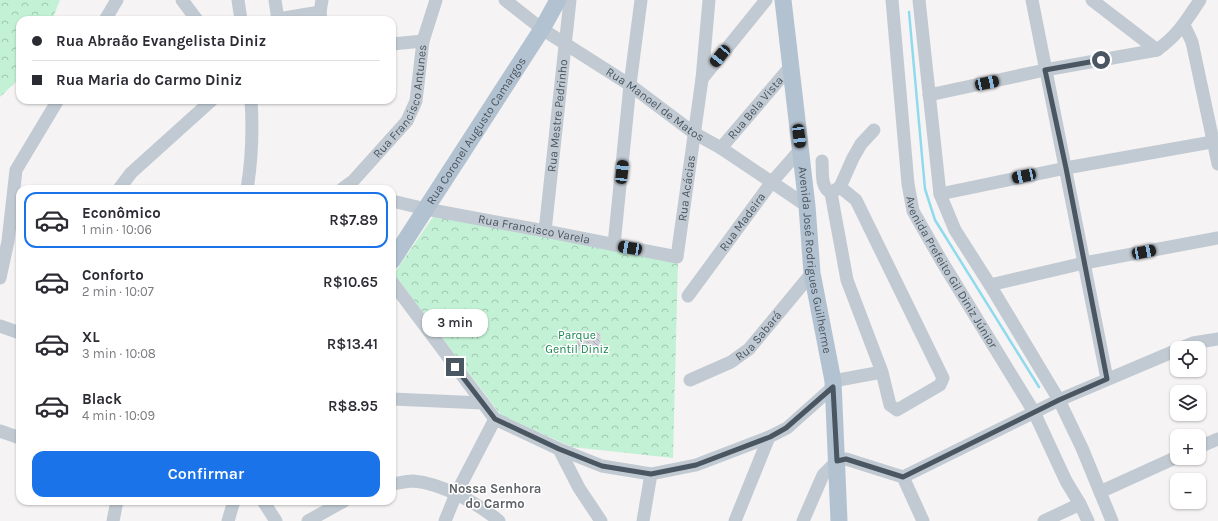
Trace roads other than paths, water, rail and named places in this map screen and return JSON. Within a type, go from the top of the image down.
[{"type":"main road","name":"Rua Coronel Augusto Camargos","points":[[396,255],[542,29],[558,0]]},
{"type":"main road","name":"Avenida José Rodrigues Guilherme","points":[[783,0],[807,206],[812,274],[833,384],[839,521]]},
{"type":"street","points":[[107,16],[117,0]]},
{"type":"street","points":[[182,0],[194,16]]},
{"type":"street","points":[[238,0],[240,16]]},
{"type":"street","points":[[275,0],[278,16]]},
{"type":"street","name":"Rua Francisco Antunes","points":[[348,185],[353,181],[407,121],[416,101],[423,41],[436,0]]},
{"type":"street","name":"Rua Manoel de Matos","points":[[505,0],[542,29],[630,85],[694,133],[721,148],[807,206]]},
{"type":"street","name":"Rua Mestre Pedrinho","points":[[545,231],[564,44],[570,0]]},
{"type":"street","points":[[614,245],[630,85],[641,0]]},
{"type":"street","name":"Rua Acácias","points":[[677,257],[702,78],[709,0]]},
{"type":"street","points":[[702,78],[766,0]]},
{"type":"street","name":"Avenida Prefeito Gil Diniz Júnior","points":[[892,0],[908,184],[913,211],[1034,412],[1066,481],[1088,521]]},
{"type":"street","name":"Avenida Prefeito Gil Diniz Júnior","points":[[919,0],[940,194],[955,230],[1059,400],[1082,448],[1112,521]]},
{"type":"street","points":[[1032,0],[1107,379]]},
{"type":"street","points":[[1092,0],[1157,50]]},
{"type":"street","points":[[929,96],[1045,70],[1157,50],[1170,40],[1184,25],[1200,0]]},
{"type":"street","points":[[292,16],[321,10]]},
{"type":"street","points":[[1184,25],[1192,42],[1216,142],[1218,164]]},
{"type":"street","points":[[396,44],[423,41]]},
{"type":"street","name":"Rua Bela Vista","points":[[721,148],[791,66]]},
{"type":"street","points":[[0,278],[8,241],[16,170],[56,104]]},
{"type":"street","points":[[122,185],[131,173],[208,104]]},
{"type":"street","points":[[248,185],[252,154],[250,104]]},
{"type":"street","points":[[822,161],[824,187],[826,190],[836,190],[856,200],[943,378],[940,385],[897,410],[890,405],[882,372],[847,280],[836,190],[853,158],[874,130]]},
{"type":"street","points":[[940,194],[1066,168],[1216,142]]},
{"type":"street","name":"Rua Madeira","points":[[688,296],[771,183],[800,150]]},
{"type":"street","name":"Rua Francisco Varela","points":[[396,202],[677,257]]},
{"type":"street","points":[[990,285],[1084,263],[1218,238]]},
{"type":"street","name":"Rua Sabará","points":[[690,380],[731,362],[749,349],[812,274]]},
{"type":"street","points":[[396,287],[495,419],[559,449],[602,466],[651,474],[696,465],[770,437],[786,428],[833,384],[882,372]]},
{"type":"street","points":[[0,326],[16,332]]},
{"type":"street","points":[[1206,341],[1218,339]]},
{"type":"street","points":[[803,521],[823,475],[837,461],[846,459],[903,477],[1059,400],[1170,353]]},
{"type":"street","points":[[396,399],[482,403]]},
{"type":"street","points":[[445,521],[456,494],[495,419]]},
{"type":"street","points":[[0,431],[16,437]]},
{"type":"street","points":[[735,521],[770,437]]},
{"type":"street","points":[[1206,444],[1218,439]]},
{"type":"street","points":[[559,449],[579,488],[601,521]]},
{"type":"street","points":[[1100,492],[1170,460]]},
{"type":"street","points":[[643,521],[651,474]]},
{"type":"street","points":[[903,477],[923,521]]},
{"type":"street","points":[[396,483],[413,481],[434,485],[456,494],[482,508],[499,521]]},
{"type":"street","points":[[1044,521],[1080,504]]},
{"type":"street","points":[[113,521],[116,505]]},
{"type":"street","points":[[228,521],[231,505]]},
{"type":"street","points":[[265,505],[276,521]]},
{"type":"street","points":[[308,521],[337,505]]},
{"type":"waterway","points":[[909,12],[925,189],[935,220],[1039,387]]},
{"type":"district","name":"Nossa Senhora do Carmo","points":[[495,496]]},
{"type":"park label","name":"Parque Gentil Diniz","points":[[577,342]]}]
